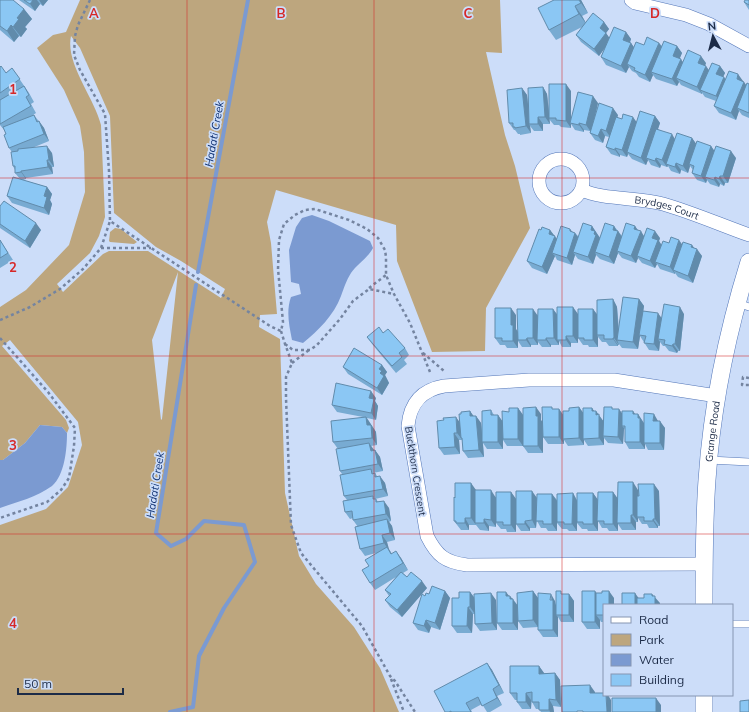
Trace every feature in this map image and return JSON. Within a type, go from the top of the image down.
[{"type":"street","points":[[631,0],[635,3],[686,15],[710,24],[749,46]]},
{"type":"street","name":"Brydges Court","points":[[582,190],[590,194],[639,199],[663,204],[749,235]]},
{"type":"street","name":"Grange Road","points":[[704,604],[705,502],[708,460],[717,396],[743,305],[749,262]]},
{"type":"street","name":"Buckthorn Crescent","points":[[704,564],[467,565],[454,563],[442,558],[433,548],[427,536],[408,426],[409,414],[414,403],[432,388],[444,386],[529,380],[614,380],[717,396]]},
{"type":"street","points":[[704,696],[704,712]]},
{"type":"lane","points":[[708,460],[749,462]]},
{"type":"lane","points":[[733,624],[749,624]]},
{"type":"path","points":[[0,320],[30,307],[60,290],[83,269],[101,248],[110,221],[109,171],[105,114],[80,70],[74,55],[75,36],[78,25],[90,0]]},
{"type":"path","points":[[292,363],[281,330],[283,322],[278,269],[279,240],[284,224],[305,210],[315,209],[349,220],[367,229],[378,238],[385,250],[386,275],[394,294],[410,323],[430,372]]},
{"type":"path","points":[[110,221],[270,326],[281,330]]},
{"type":"path","points":[[101,248],[151,248]]},
{"type":"path","points":[[386,275],[354,301],[317,345],[292,363],[286,377],[291,525],[301,553],[362,626],[390,676],[404,712]]},
{"type":"path","points":[[369,289],[394,294]]},
{"type":"path","points":[[0,338],[48,392],[74,428],[74,446],[69,478],[60,490],[47,502],[0,518]]},
{"type":"path","points":[[285,344],[293,350],[310,350]]},
{"type":"path","points":[[422,353],[444,370]]},
{"type":"path","points":[[749,378],[743,377],[742,384],[749,385]]},
{"type":"path","points":[[390,676],[395,681],[415,712]]},
{"type":"green space","points":[[80,0],[500,0],[502,53],[486,52],[505,135],[515,166],[530,228],[486,308],[485,351],[432,352],[397,261],[396,225],[276,190],[267,222],[271,243],[277,314],[260,315],[259,327],[280,339],[285,493],[299,556],[316,584],[354,627],[380,668],[399,712],[0,712],[0,525],[46,509],[68,487],[82,445],[78,422],[10,340],[2,346],[66,420],[69,428],[67,433],[62,427],[40,425],[25,443],[3,460],[0,460],[0,307],[26,290],[69,245],[85,192],[84,152],[80,126],[64,90],[37,48],[53,35],[66,32]],"holes":[[[71,36],[80,48],[110,116],[114,213],[156,247],[225,289],[221,298],[148,251],[109,251],[103,254],[63,292],[57,284],[90,253],[99,236],[105,217],[101,125],[76,69],[70,46]],[[178,272],[162,419],[161,420],[152,340]]]},
{"type":"green space","points":[[115,228],[121,229],[137,242],[134,244],[110,242],[110,232]]},
{"type":"water","points":[[312,215],[329,221],[370,241],[373,248],[351,273],[338,303],[330,316],[320,328],[303,343],[292,340],[289,323],[288,313],[291,297],[301,294],[299,284],[291,282],[289,250],[296,227],[302,218]]},
{"type":"water","points":[[40,425],[62,427],[67,433],[66,453],[60,475],[52,486],[46,490],[27,499],[0,508],[0,460],[3,460],[25,443]]},
{"type":"building","points":[[0,0],[13,0],[24,9],[17,18],[19,19],[13,27],[11,25],[7,31],[0,26]]},
{"type":"building","points":[[24,0],[33,0],[30,4]]},
{"type":"building","points":[[554,0],[579,0],[581,3],[575,6],[579,14],[549,30],[538,8]]},
{"type":"building","points":[[745,0],[749,0],[749,5],[744,2]]},
{"type":"building","points":[[593,13],[604,22],[600,28],[606,33],[594,49],[576,35]]},
{"type":"building","points":[[614,27],[626,32],[623,40],[631,43],[621,66],[601,57]]},
{"type":"building","points":[[647,37],[659,43],[645,75],[634,70],[635,68],[627,64],[636,42],[644,45]]},
{"type":"building","points":[[664,41],[677,46],[673,56],[681,59],[672,79],[651,72]]},
{"type":"building","points":[[688,50],[701,56],[698,63],[706,66],[697,87],[676,78]]},
{"type":"building","points":[[712,63],[720,66],[716,74],[724,77],[716,96],[700,90]]},
{"type":"building","points":[[1,66],[6,73],[12,68],[20,79],[0,93],[0,67]]},
{"type":"building","points":[[729,71],[738,74],[737,79],[744,82],[731,113],[714,106]]},
{"type":"building","points":[[747,83],[749,84],[749,113],[737,108]]},
{"type":"building","points":[[549,84],[566,84],[566,121],[556,120],[556,118],[549,118]]},
{"type":"building","points":[[24,86],[29,95],[26,97],[31,106],[0,124],[0,100]]},
{"type":"building","points":[[543,87],[545,117],[538,117],[538,124],[529,124],[528,88]]},
{"type":"building","points":[[522,88],[526,126],[515,128],[513,127],[513,123],[509,123],[507,90]]},
{"type":"building","points":[[578,92],[593,96],[586,125],[570,123]]},
{"type":"building","points":[[599,103],[613,108],[606,131],[601,129],[598,136],[590,133]]},
{"type":"building","points":[[640,111],[655,116],[641,158],[627,152]]},
{"type":"building","points":[[623,114],[633,117],[622,150],[615,148],[615,150],[606,147],[616,117],[622,119]]},
{"type":"building","points":[[34,115],[37,122],[39,121],[44,134],[9,148],[4,135],[6,134],[3,127]]},
{"type":"building","points":[[656,129],[672,134],[662,160],[656,158],[655,161],[646,158]]},
{"type":"building","points":[[677,133],[692,138],[683,166],[676,163],[675,167],[666,164]]},
{"type":"building","points":[[697,141],[711,146],[701,176],[692,173],[694,166],[689,164]]},
{"type":"building","points":[[47,146],[49,160],[47,160],[48,167],[15,173],[15,166],[13,166],[11,152],[18,151],[18,149]]},
{"type":"building","points":[[716,146],[731,151],[723,176],[720,176],[719,179],[715,177],[714,180],[705,177]]},
{"type":"building","points":[[13,177],[47,187],[44,196],[47,197],[44,208],[7,196]]},
{"type":"building","points":[[4,201],[36,223],[25,241],[0,224],[0,206]]},
{"type":"building","points":[[583,223],[592,226],[591,230],[595,231],[594,234],[596,235],[588,257],[573,252]]},
{"type":"building","points":[[605,223],[614,226],[613,230],[618,231],[609,257],[595,252]]},
{"type":"building","points":[[626,223],[635,226],[634,229],[641,231],[631,256],[617,251]]},
{"type":"building","points":[[561,226],[570,229],[570,231],[575,233],[567,258],[552,253]]},
{"type":"building","points":[[542,227],[550,230],[549,234],[555,236],[542,267],[527,261],[539,229],[541,230]]},
{"type":"building","points":[[647,228],[655,231],[652,238],[658,240],[650,261],[637,256]]},
{"type":"building","points":[[671,237],[679,240],[670,267],[655,262],[663,241],[669,243]]},
{"type":"building","points":[[0,240],[8,253],[0,258]]},
{"type":"building","points":[[683,242],[692,245],[691,247],[697,249],[688,276],[673,270]]},
{"type":"building","points":[[623,297],[639,299],[633,342],[617,340]]},
{"type":"building","points":[[613,299],[614,338],[604,339],[604,335],[597,335],[597,300]]},
{"type":"building","points":[[664,304],[680,307],[675,344],[672,346],[664,344],[665,340],[658,339]]},
{"type":"building","points":[[557,307],[573,307],[573,336],[566,336],[566,340],[557,340]]},
{"type":"building","points":[[495,308],[511,308],[513,341],[502,341],[502,338],[495,338]]},
{"type":"building","points":[[517,309],[533,309],[533,338],[518,340]]},
{"type":"building","points":[[538,309],[553,309],[554,338],[537,340]]},
{"type":"building","points":[[578,309],[593,309],[593,340],[578,338]]},
{"type":"building","points":[[643,311],[658,313],[654,344],[644,343],[646,336],[639,335]]},
{"type":"building","points":[[379,327],[383,333],[388,329],[405,348],[399,353],[402,357],[392,366],[367,337]]},
{"type":"building","points":[[354,348],[382,365],[379,369],[382,371],[380,373],[384,376],[377,388],[343,367]]},
{"type":"building","points":[[336,383],[371,391],[369,398],[374,399],[371,413],[332,405]]},
{"type":"building","points":[[536,407],[536,416],[538,416],[538,446],[523,446],[523,408]]},
{"type":"building","points":[[542,407],[559,409],[559,437],[543,437]]},
{"type":"building","points":[[579,407],[579,438],[563,439],[563,411],[569,411],[569,408]]},
{"type":"building","points":[[604,407],[619,409],[618,437],[603,436]]},
{"type":"building","points":[[509,408],[518,408],[518,439],[503,439],[502,411],[509,412]]},
{"type":"building","points":[[583,408],[592,408],[592,411],[596,411],[596,415],[599,414],[599,438],[583,439]]},
{"type":"building","points":[[491,410],[491,415],[498,415],[498,442],[482,442],[482,411]]},
{"type":"building","points":[[470,411],[470,416],[476,416],[479,450],[463,451],[459,414],[461,414],[461,412]]},
{"type":"building","points":[[622,411],[633,411],[633,414],[638,414],[638,418],[640,418],[640,442],[625,442],[625,426],[622,426]]},
{"type":"building","points":[[644,413],[654,414],[653,421],[660,421],[660,443],[644,443]]},
{"type":"building","points":[[366,417],[367,425],[371,425],[372,438],[333,442],[331,421]]},
{"type":"building","points":[[456,417],[457,433],[454,433],[455,447],[439,448],[437,421],[444,420],[443,418]]},
{"type":"building","points":[[369,443],[371,451],[375,450],[378,464],[340,471],[336,449]]},
{"type":"building","points":[[371,469],[372,474],[375,473],[375,477],[380,476],[383,489],[344,496],[340,475]]},
{"type":"building","points":[[618,482],[633,482],[633,515],[631,515],[631,523],[617,523]]},
{"type":"building","points":[[455,483],[471,483],[471,518],[465,518],[465,523],[456,523],[456,521],[454,521]]},
{"type":"building","points":[[638,484],[654,484],[655,519],[653,519],[653,521],[644,521],[644,517],[637,517],[637,496],[639,496]]},
{"type":"building","points":[[475,490],[491,490],[491,520],[484,519],[484,523],[475,523]]},
{"type":"building","points":[[516,491],[532,491],[532,520],[525,521],[525,524],[516,524]]},
{"type":"building","points":[[496,492],[511,492],[511,525],[503,525],[503,522],[496,522]]},
{"type":"building","points":[[598,492],[613,492],[613,524],[604,524],[604,521],[597,521]]},
{"type":"building","points":[[573,493],[572,524],[557,522],[557,494]]},
{"type":"building","points":[[577,493],[593,493],[593,524],[583,524],[583,522],[577,522]]},
{"type":"building","points":[[537,494],[552,494],[552,524],[543,524],[543,521],[536,521]]},
{"type":"building","points":[[373,496],[373,499],[376,499],[376,502],[384,501],[386,514],[353,520],[352,511],[345,512],[343,501]]},
{"type":"building","points":[[387,519],[390,533],[382,535],[384,543],[360,549],[355,527]]},
{"type":"building","points":[[387,547],[391,554],[396,551],[403,563],[370,583],[362,570],[369,566],[365,560]]},
{"type":"building","points":[[401,572],[407,577],[411,572],[422,581],[397,610],[385,600],[391,594],[385,590]]},
{"type":"building","points":[[432,586],[445,591],[435,623],[426,620],[424,626],[413,623],[422,594],[425,596],[426,593],[429,594]]},
{"type":"building","points":[[533,591],[533,620],[518,621],[517,593]]},
{"type":"building","points":[[556,591],[561,591],[561,594],[569,594],[569,615],[556,615]]},
{"type":"building","points":[[582,591],[595,591],[595,622],[582,622]]},
{"type":"building","points":[[602,591],[609,591],[609,604],[603,604],[603,615],[596,615],[596,593],[602,593]]},
{"type":"building","points":[[459,592],[470,592],[470,607],[468,607],[467,626],[452,626],[452,598],[459,598]]},
{"type":"building","points":[[497,592],[506,592],[506,596],[510,596],[510,599],[513,599],[513,623],[497,623]]},
{"type":"building","points":[[491,593],[492,623],[475,624],[474,594]]},
{"type":"building","points":[[538,593],[551,594],[550,600],[553,600],[553,630],[538,630]]},
{"type":"building","points":[[622,593],[635,593],[635,604],[622,604]]},
{"type":"building","points":[[644,594],[652,594],[652,596],[655,596],[655,604],[637,604],[637,598],[644,598]]},
{"type":"building","points":[[487,663],[499,685],[493,689],[497,698],[482,706],[478,697],[466,703],[471,712],[445,712],[434,691]]},
{"type":"building","points":[[510,666],[539,666],[539,674],[555,673],[556,700],[549,699],[549,710],[539,710],[539,702],[532,702],[532,692],[526,693],[526,702],[517,702],[517,693],[510,693]]},
{"type":"building","points":[[590,685],[590,693],[603,693],[603,696],[606,696],[607,712],[562,712],[561,686]]},
{"type":"building","points":[[612,698],[656,698],[656,712],[612,712]]},
{"type":"building","points":[[749,700],[749,712],[740,712],[740,701]]},
{"type":"waterway","name":"Hadati Creek","points":[[198,272],[248,0]]},
{"type":"waterway","name":"Hadati Creek","points":[[170,712],[193,707],[199,656],[224,608],[255,562],[244,525],[204,521],[186,539],[171,546],[156,533],[196,285]]}]
